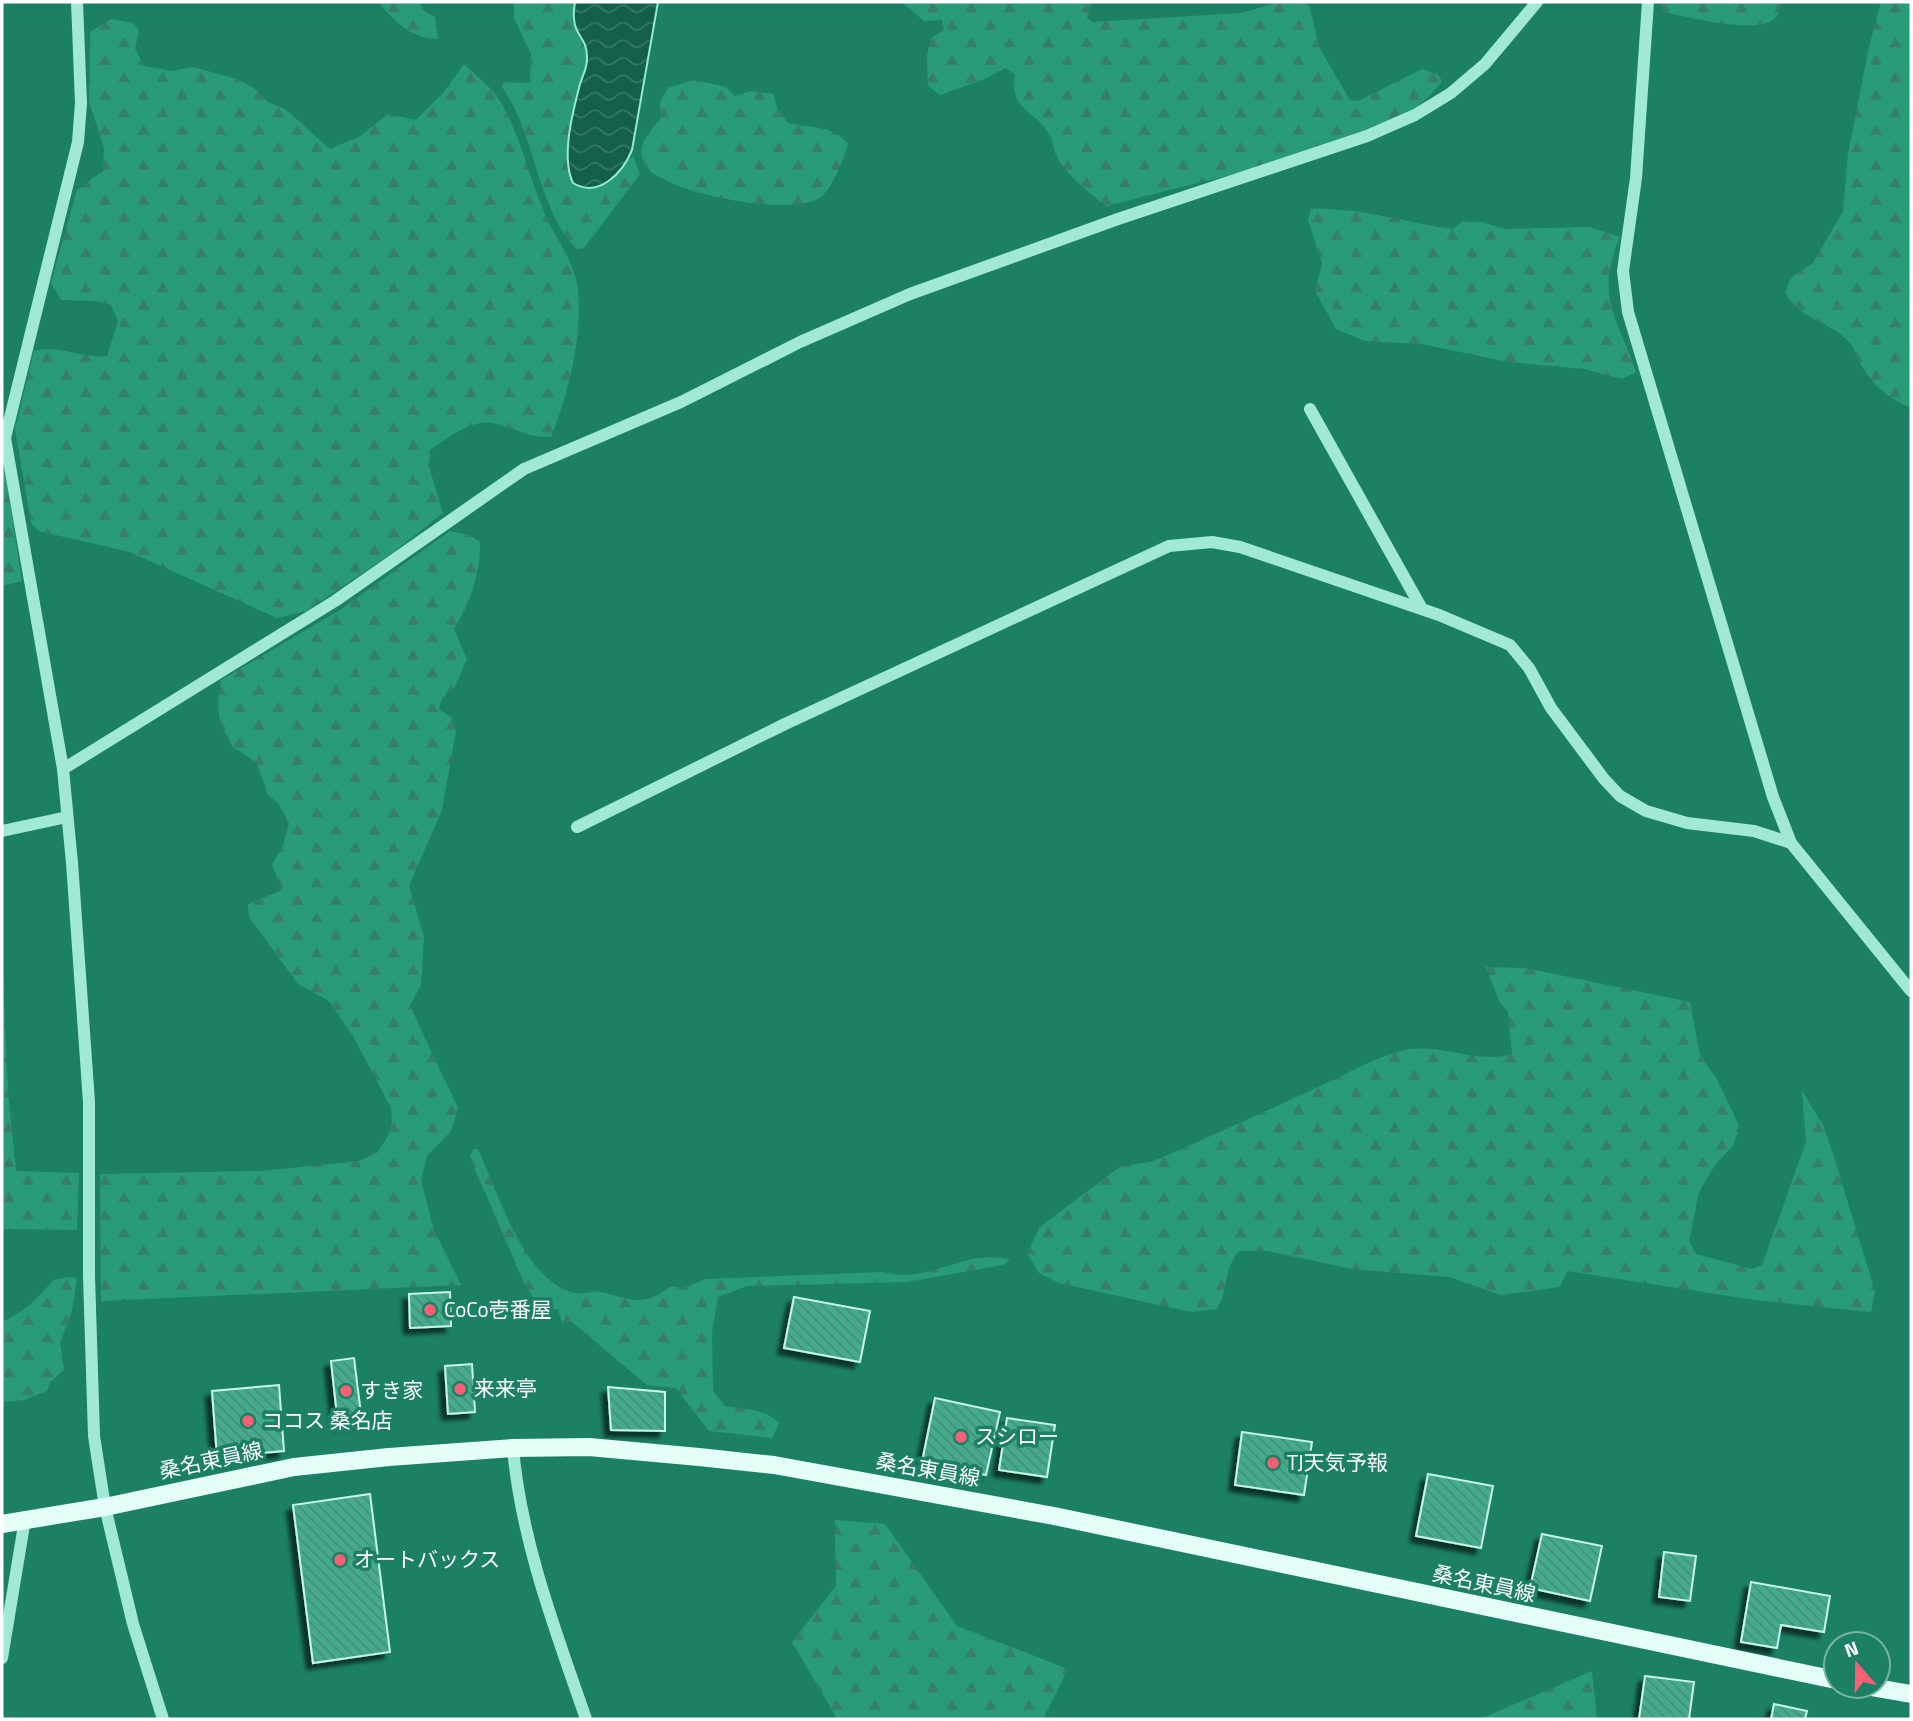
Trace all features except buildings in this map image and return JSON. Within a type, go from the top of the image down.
[{"type":"main road","name":"桑名東員線","points":[[2,1524],[104,1507],[294,1467],[513,1448],[589,1447],[774,1465],[1054,1516],[1822,1677]]},
{"type":"main road","points":[[1892,1691],[1911,1694]]},
{"type":"street","points":[[77,2],[81,103],[78,142],[5,438],[63,769],[86,1036],[94,1436],[104,1507],[145,1668],[163,1719]]},
{"type":"street","points":[[63,769],[335,601],[524,469],[681,402],[800,342],[910,294],[1118,219],[1367,136],[1415,115],[1451,93],[1485,65],[1537,2]]},
{"type":"street","points":[[1648,2],[1636,178],[1623,271],[1628,312],[1773,797],[1791,843],[1911,991]]},
{"type":"street","points":[[1310,409],[1422,610]]},
{"type":"street","points":[[577,827],[785,724],[1169,546],[1212,542],[1240,547],[1422,610],[1510,645],[1529,668],[1551,708],[1604,779],[1620,796],[1646,811],[1687,823],[1754,831],[1791,843]]},
{"type":"street","points":[[2,831],[67,817]]},
{"type":"street","points":[[513,1448],[516,1475],[545,1598],[586,1719]]},
{"type":"street","points":[[2,1658],[25,1520]]},
{"type":"green space","points":[[378,2],[419,2],[423,10],[435,17],[438,39],[411,32]]},
{"type":"green space","points":[[514,2],[575,2],[572,22],[586,48],[587,62],[578,90],[567,170],[612,179],[633,156],[640,174],[584,248],[577,249],[553,214],[522,127],[502,87],[504,82],[530,83],[531,54],[514,18]]},
{"type":"green space","points":[[902,2],[1091,2],[1087,18],[1093,22],[1241,13],[1280,2],[1300,2],[1309,6],[1320,49],[1350,100],[1358,101],[1422,69],[1438,75],[1442,81],[1410,112],[1363,134],[1292,158],[1107,206],[1061,164],[1044,127],[1020,104],[1014,87],[1015,74],[1005,68],[985,79],[940,95],[928,86],[927,56],[931,38],[944,30],[942,20],[924,21]]},
{"type":"green space","points":[[1661,2],[1782,2],[1777,16],[1768,23],[1740,25],[1663,12]]},
{"type":"green space","points":[[1881,2],[1911,2],[1911,408],[1877,386],[1866,373],[1853,347],[1842,335],[1799,309],[1785,292],[1791,278],[1813,263],[1843,211],[1848,154],[1869,47]]},
{"type":"green space","points":[[111,19],[133,23],[139,30],[135,49],[144,66],[172,71],[193,67],[237,79],[254,88],[268,102],[285,109],[330,149],[359,137],[388,114],[416,120],[444,92],[464,64],[491,89],[506,111],[546,217],[573,269],[579,309],[576,346],[569,384],[551,437],[530,435],[497,424],[479,423],[461,430],[430,450],[429,467],[443,513],[391,554],[306,611],[277,618],[130,552],[38,531],[31,523],[15,429],[34,351],[52,349],[88,356],[107,356],[118,321],[111,305],[96,301],[61,300],[51,283],[77,190],[103,171],[104,148],[89,101],[90,32]]},
{"type":"green space","points":[[694,80],[726,87],[735,96],[751,91],[774,94],[777,108],[788,123],[821,128],[842,138],[848,144],[838,172],[826,192],[808,202],[786,205],[759,204],[701,193],[656,175],[645,165],[641,151],[649,133],[661,118],[660,102],[668,88]]},
{"type":"green space","points":[[1311,209],[1365,213],[1453,229],[1463,221],[1481,222],[1505,229],[1589,227],[1620,237],[1612,258],[1609,292],[1616,321],[1636,372],[1622,379],[1584,369],[1509,362],[1421,344],[1365,341],[1336,329],[1315,291],[1322,264],[1308,220]]},
{"type":"green space","points":[[2,452],[22,581],[2,586]]},
{"type":"green space","points":[[450,531],[469,535],[480,542],[480,553],[473,587],[454,629],[467,659],[455,687],[442,698],[439,709],[451,717],[456,731],[442,810],[409,886],[424,937],[421,985],[410,1006],[458,1108],[451,1131],[427,1156],[421,1180],[434,1230],[461,1285],[101,1301],[100,1174],[262,1171],[359,1161],[377,1153],[388,1136],[392,1122],[391,1108],[353,1036],[329,1001],[298,984],[249,917],[248,904],[282,890],[272,864],[283,846],[289,823],[278,803],[268,795],[257,763],[232,746],[220,722],[218,704],[221,680],[340,610]]},
{"type":"green space","points":[[2,960],[8,1093],[16,1171],[79,1173],[77,1230],[2,1229]]},
{"type":"green space","points":[[1486,967],[1525,968],[1690,1002],[1700,1055],[1718,1081],[1740,1128],[1733,1146],[1715,1165],[1699,1192],[1689,1242],[1696,1254],[1752,1269],[1762,1265],[1806,1142],[1802,1091],[1823,1125],[1831,1147],[1875,1291],[1871,1312],[1755,1300],[1567,1271],[1560,1287],[1501,1295],[1449,1277],[1352,1269],[1268,1251],[1239,1251],[1230,1266],[1217,1309],[1191,1312],[1059,1283],[1039,1273],[1027,1253],[1040,1227],[1121,1166],[1151,1162],[1390,1054],[1429,1049],[1484,1057],[1512,1054],[1508,1011],[1500,1003]]},
{"type":"green space","points":[[473,1149],[478,1149],[526,1253],[556,1285],[574,1293],[598,1292],[637,1300],[653,1297],[671,1286],[684,1288],[706,1279],[882,1272],[905,1275],[983,1258],[1010,1260],[1003,1265],[907,1282],[747,1286],[718,1297],[712,1332],[713,1391],[725,1406],[761,1412],[779,1423],[772,1438],[709,1431],[676,1388],[647,1385],[572,1322],[562,1323],[558,1309],[541,1310],[525,1285],[470,1158]]},
{"type":"green space","points":[[77,1278],[72,1311],[60,1343],[64,1370],[50,1382],[47,1391],[24,1400],[2,1402],[2,1322],[30,1304],[53,1280]]},
{"type":"green space","points":[[835,1520],[885,1524],[957,1626],[1068,1669],[1043,1719],[837,1719],[792,1642],[836,1586]]},
{"type":"green space","points":[[1592,1671],[1597,1719],[1480,1719]]},
{"type":"water","points":[[575,2],[658,2],[632,150],[623,167],[609,181],[592,188],[573,183],[568,161],[571,123],[587,61],[584,43],[574,22]]},
{"type":"place","name":"CoCo壱番屋","points":[[430,1310]]},
{"type":"place","name":"来来亭","points":[[460,1389]]},
{"type":"place","name":"すき家","points":[[346,1391]]},
{"type":"place","name":"ココス 桑名店","points":[[248,1421]]},
{"type":"place","name":"スシロー","points":[[961,1437]]},
{"type":"place","name":"TJ天気予報","points":[[1273,1463]]},
{"type":"place","name":"オートバックス","points":[[340,1560]]}]
